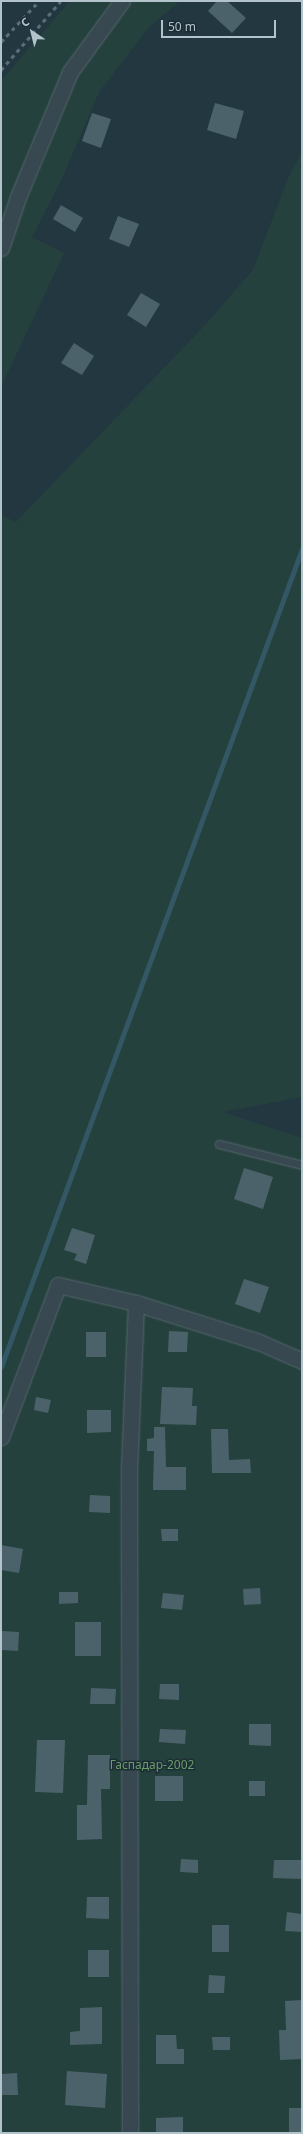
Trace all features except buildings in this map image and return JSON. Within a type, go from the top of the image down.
[{"type":"street","points":[[1,248],[18,197],[70,72],[122,1]]},
{"type":"street","points":[[1,1437],[58,1285],[136,1303],[260,1342],[302,1361]]},
{"type":"street","points":[[130,2133],[129,1470],[136,1303]]},
{"type":"lane","points":[[219,1144],[302,1165]]},
{"type":"green space","points":[[70,1],[180,1],[148,28],[99,92],[61,181],[32,237],[64,253],[1,387],[1,81]]},
{"type":"green space","name":"Гаспадар-2002","points":[[302,152],[302,1097],[222,1112],[302,1138],[302,2133],[1,2133],[1,515],[16,522],[208,322],[253,270],[289,176]]},
{"type":"waterway","points":[[1,1367],[302,549]]},
{"type":"railway","points":[[1,42],[39,1]]},
{"type":"railway","points":[[1,70],[61,1]]}]
